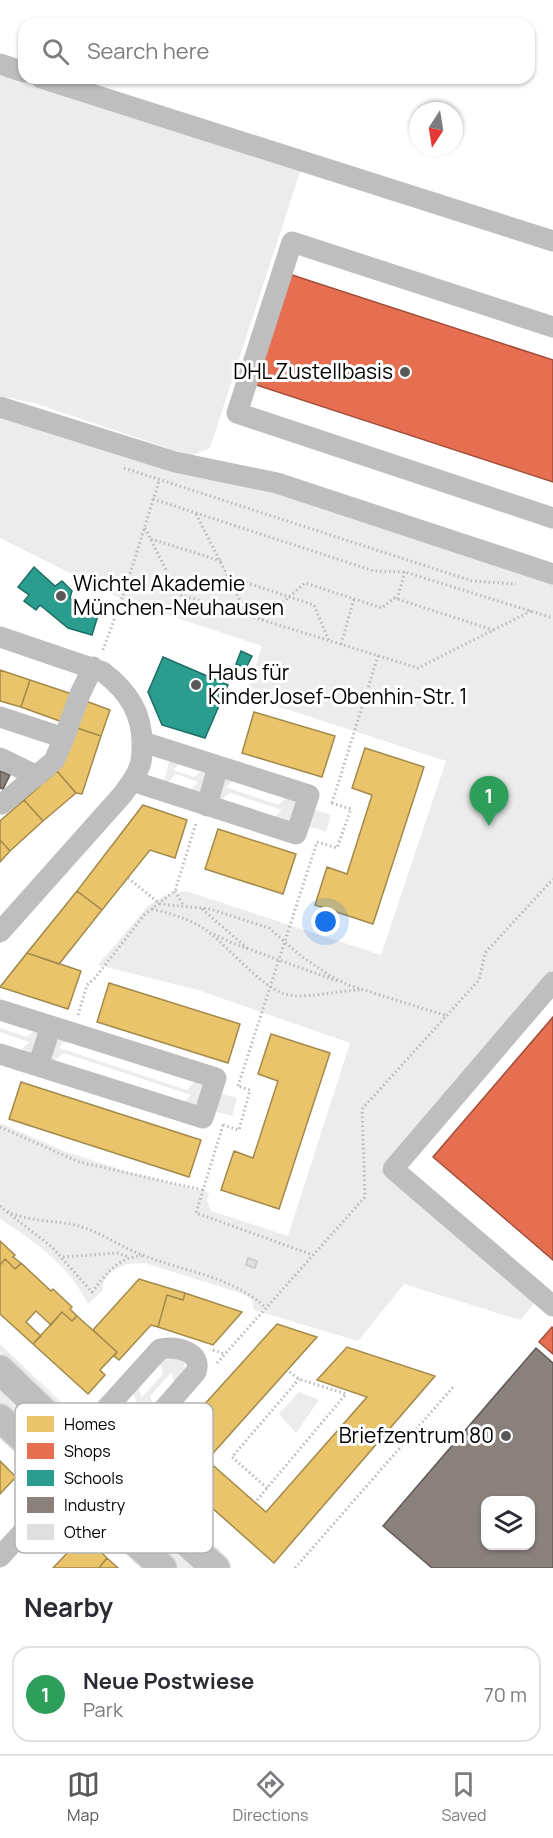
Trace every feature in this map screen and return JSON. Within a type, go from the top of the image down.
[{"type":"main road","points":[[0,1369],[35,1403]]},
{"type":"main road","points":[[0,1418],[15,1432]]},
{"type":"main road","points":[[146,1553],[163,1568]]},
{"type":"main road","points":[[199,1553],[216,1568]]},
{"type":"street","points":[[0,64],[18,70]]},
{"type":"street","points":[[60,84],[553,241]]},
{"type":"street","points":[[553,327],[292,242],[237,413],[553,518]]},
{"type":"street","points":[[0,407],[175,462],[277,483],[553,574]]},
{"type":"street","points":[[0,637],[104,672],[117,683],[137,710],[142,726],[143,742],[140,768],[132,782],[0,932]]},
{"type":"street","points":[[1,805],[54,761],[93,667]]},
{"type":"street","points":[[0,717],[64,738]]},
{"type":"street","points":[[132,782],[296,834],[309,795],[143,742]]},
{"type":"street","points":[[0,758],[37,776]]},
{"type":"street","points":[[205,805],[218,766]]},
{"type":"street","points":[[553,982],[393,1169],[553,1306]]},
{"type":"street","points":[[0,1010],[216,1078],[203,1118],[0,1054]]},
{"type":"street","points":[[38,1066],[51,1026]]},
{"type":"street","points":[[112,1403],[160,1350],[172,1347],[192,1354],[198,1365],[196,1372],[169,1403]]},
{"type":"street","points":[[0,1557],[15,1540]]},
{"type":"path","points":[[93,667],[105,647],[159,481],[472,581],[518,584]]},
{"type":"path","points":[[153,499],[374,571],[405,572],[553,618]]},
{"type":"path","points":[[196,513],[248,616]]},
{"type":"path","points":[[145,528],[178,594],[418,668],[531,611]]},
{"type":"path","points":[[151,539],[221,561]]},
{"type":"path","points":[[397,599],[405,572]]},
{"type":"path","points":[[229,577],[314,605],[329,641]]},
{"type":"path","points":[[262,620],[305,583],[382,608],[394,598],[493,630]]},
{"type":"path","points":[[341,644],[354,599]]},
{"type":"path","points":[[332,803],[378,656]]},
{"type":"path","points":[[238,1086],[317,842],[337,848],[351,809],[309,795]]},
{"type":"path","points":[[74,1033],[87,985],[145,914],[175,891],[205,805]]},
{"type":"path","points":[[128,878],[160,904],[200,907],[236,916],[269,928],[301,956],[348,985]]},
{"type":"path","points":[[1,1208],[22,1216],[87,1229],[143,1256],[239,1287],[254,1296],[266,1308],[365,1197],[362,1109],[479,980],[485,953],[553,879]]},
{"type":"path","points":[[175,891],[183,905]]},
{"type":"path","points":[[200,907],[248,949]]},
{"type":"path","points":[[152,909],[194,923],[248,949],[278,960],[361,990],[447,1016]]},
{"type":"path","points":[[210,932],[270,986],[282,993],[302,996],[361,990]]},
{"type":"path","points":[[203,1118],[239,1130],[250,1090],[216,1078]]},
{"type":"path","points":[[223,1125],[196,1213],[313,1255]]},
{"type":"path","points":[[0,1127],[79,1162],[203,1190]]},
{"type":"path","points":[[1,1208],[63,1257],[93,1292],[107,1272],[129,1257]]},
{"type":"path","points":[[63,1257],[117,1253],[129,1257],[143,1256]]},
{"type":"path","points":[[257,1500],[346,1394],[299,1379],[287,1370]]},
{"type":"path","points":[[267,1488],[232,1457],[299,1379]]},
{"type":"path","points":[[295,1568],[454,1386]]},
{"type":"shaded area","points":[[0,73],[18,79],[18,84],[34,84],[301,169],[210,448],[191,456],[34,403],[0,396]]},
{"type":"shaded area","points":[[0,413],[282,495],[553,583],[553,972],[381,1168],[537,1300],[520,1320],[404,1284],[358,1341],[254,1310],[252,1299],[237,1292],[145,1263],[127,1264],[112,1271],[104,1281],[102,1291],[88,1304],[61,1266],[0,1219],[0,1123],[64,1151],[125,1171],[209,1193],[207,1201],[211,1211],[288,1236],[350,1043],[198,990],[98,965],[148,906],[164,896],[186,891],[381,955],[446,761],[246,696],[262,646],[126,601],[0,538]]},
{"type":"shaded area","points":[[171,756],[183,760],[173,770],[194,777],[206,767],[201,794],[189,792],[198,782],[176,774],[166,784],[163,783]]},
{"type":"shaded area","points":[[221,777],[236,778],[226,787],[278,805],[289,795],[298,801],[291,822],[272,819],[282,810],[230,793],[219,802]]},
{"type":"shaded area","points":[[313,809],[331,815],[326,832],[307,826]]},
{"type":"shaded area","points":[[0,1028],[27,1037],[37,1028],[41,1031],[32,1055],[20,1051],[29,1042],[0,1032]]},
{"type":"shaded area","points":[[54,1034],[68,1038],[59,1048],[187,1090],[196,1080],[203,1084],[205,1089],[198,1106],[181,1105],[191,1095],[64,1053],[53,1062],[46,1060]]},
{"type":"shaded area","points":[[219,1093],[237,1098],[232,1116],[214,1111]]},
{"type":"shaded area","points":[[0,1344],[62,1403],[55,1403],[0,1352]]},
{"type":"shaded area","points":[[162,1355],[183,1360],[185,1367],[183,1374],[176,1386],[171,1373],[150,1396],[152,1403],[137,1403],[132,1390],[137,1384],[142,1397],[163,1374],[159,1360]]},
{"type":"shaded area","points":[[0,1383],[22,1403],[15,1403],[15,1421],[0,1407]]},
{"type":"shaded area","points":[[299,1392],[319,1400],[296,1433],[279,1414]]},
{"type":"shaded area","points":[[160,1553],[186,1553],[202,1568],[176,1568]]},
{"type":"building: Homes","points":[[0,670],[30,680],[21,707],[0,701]]},
{"type":"building: Homes","points":[[30,680],[75,695],[65,723],[21,707]]},
{"type":"building: Homes","points":[[83,700],[110,710],[101,736],[74,727]]},
{"type":"building: Homes","points":[[254,712],[335,736],[322,777],[242,753]]},
{"type":"building: Homes","points":[[74,727],[101,736],[82,794],[76,793],[57,771]]},
{"type":"building: Homes","points":[[365,748],[424,767],[373,924],[315,905],[327,867],[347,874],[372,795],[352,788]]},
{"type":"building: Homes","points":[[57,771],[76,793],[43,821],[24,800]]},
{"type":"building: Homes","points":[[24,800],[43,821],[10,851],[0,840],[0,821]]},
{"type":"building: Homes","points":[[143,805],[187,820],[175,858],[150,850],[102,910],[77,891]]},
{"type":"building: Homes","points":[[218,829],[296,854],[283,894],[205,869]]},
{"type":"building: Homes","points":[[0,840],[10,851],[0,862]]},
{"type":"building: Homes","points":[[77,891],[102,910],[59,964],[27,953]]},
{"type":"building: Homes","points":[[27,953],[81,971],[68,1009],[0,987]]},
{"type":"building: Homes","points":[[109,983],[240,1024],[228,1063],[97,1022]]},
{"type":"building: Homes","points":[[271,1034],[330,1053],[279,1209],[221,1190],[234,1151],[253,1158],[278,1081],[258,1074]]},
{"type":"building: Homes","points":[[21,1082],[201,1140],[189,1177],[9,1119]]},
{"type":"building: Homes","points":[[0,1241],[21,1263],[15,1269],[5,1259],[0,1265]]},
{"type":"building: Homes","points":[[5,1259],[15,1269],[21,1263],[51,1291],[53,1289],[72,1307],[70,1309],[77,1316],[72,1321],[62,1312],[51,1325],[36,1311],[26,1322],[41,1336],[33,1344],[0,1314],[0,1265]]},
{"type":"building: Homes","points":[[139,1279],[185,1293],[183,1300],[167,1295],[158,1327],[151,1325],[119,1360],[114,1356],[117,1352],[93,1330]]},
{"type":"building: Homes","points":[[185,1293],[242,1312],[213,1345],[158,1327],[167,1295],[183,1300]]},
{"type":"building: Homes","points":[[62,1312],[72,1321],[77,1316],[117,1352],[100,1370],[105,1375],[88,1394],[33,1344]]},
{"type":"building: Homes","points":[[277,1324],[317,1337],[213,1453],[213,1403],[206,1403]]},
{"type":"building: Homes","points":[[347,1347],[435,1376],[274,1563],[213,1509],[213,1465],[266,1512],[367,1397],[317,1380]]},
{"type":"building: Homes","points":[[0,1461],[15,1478],[0,1494]]},
{"type":"building: Homes","points":[[67,1553],[102,1553],[107,1558],[99,1568],[53,1568]]},
{"type":"building: Homes","points":[[107,1558],[118,1568],[99,1568]]},
{"type":"building: Shops","name":"DHL Zustellbasis","points":[[289,274],[553,360],[553,482],[253,384]]},
{"type":"building: Shops","points":[[553,1017],[553,1260],[433,1157]]},
{"type":"building: Shops","points":[[553,1328],[553,1354],[539,1342]]},
{"type":"building: Schools","points":[[34,567],[55,586],[62,581],[72,591],[70,598],[82,608],[99,612],[92,635],[68,628],[40,605],[36,610],[24,601],[29,595],[18,587]]},
{"type":"building: Schools","points":[[241,651],[252,656],[246,668],[236,664]]},
{"type":"building: Schools","points":[[163,657],[228,685],[205,738],[162,725],[148,692]]},
{"type":"building: Industry","points":[[0,771],[10,775],[3,789],[0,788]]},
{"type":"building: Industry","name":"Briefzentrum 80","points":[[536,1348],[553,1363],[553,1568],[432,1568],[383,1526]]},
{"type":"building: Other","points":[[248,1258],[257,1261],[255,1268],[246,1265]]},
{"type":"tram line","points":[[0,1389],[15,1403]]},
{"type":"tram line","points":[[179,1553],[195,1568]]},
{"type":"place","name":"DHL Zustellbasis","points":[[405,372]]},
{"type":"place","name":"Wichtel Akademie München-Neuhausen","points":[[61,596]]},
{"type":"place","name":"Haus für KinderJosef-Obenhin-Str. 1","points":[[196,685]]},
{"type":"place","name":"Neue Postwiese","points":[[489,826]]},
{"type":"place","name":"Briefzentrum 80","points":[[506,1436]]}]
